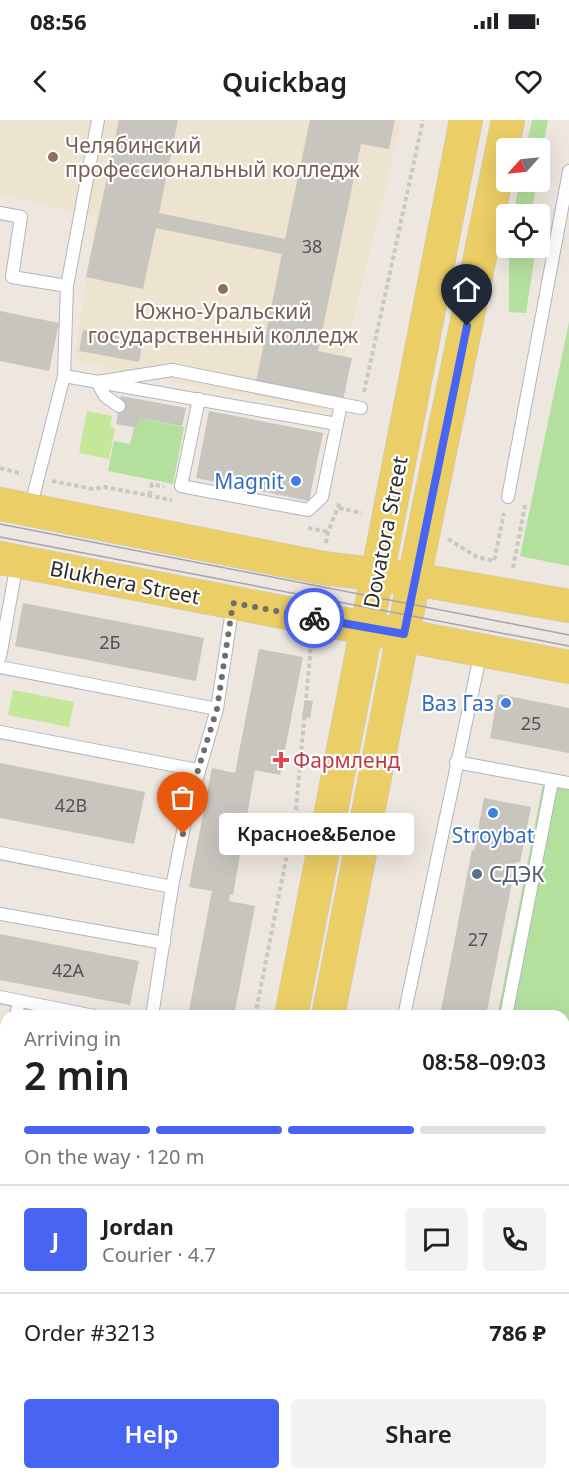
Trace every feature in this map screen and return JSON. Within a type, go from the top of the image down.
[{"type":"main road","name":"Dovatora Street","points":[[292,1010],[466,120]]},
{"type":"main road","name":"Dovatora Street","points":[[329,1010],[508,120]]},
{"type":"main road","points":[[15,507],[323,568],[414,579],[569,606]]},
{"type":"main road","name":"Blukhera Street","points":[[9,560],[569,667]]},
{"type":"lane","points":[[15,507],[38,478],[64,376],[67,286],[98,120]]},
{"type":"lane","points":[[508,497],[569,171]]},
{"type":"lane","points":[[0,213],[21,217],[12,277],[67,286]]},
{"type":"lane","points":[[96,382],[172,370],[360,408]]},
{"type":"lane","points":[[64,376],[337,424]]},
{"type":"lane","points":[[96,382],[105,396],[118,406]]},
{"type":"lane","points":[[199,399],[181,486],[308,510],[322,497],[341,404]]},
{"type":"lane","points":[[0,657],[9,560]]},
{"type":"lane","points":[[153,1010],[172,887],[186,816],[217,709],[233,603]]},
{"type":"lane","points":[[405,1010],[481,650]]},
{"type":"lane","points":[[0,667],[217,709]]},
{"type":"lane","points":[[0,732],[198,770]]},
{"type":"lane","points":[[456,762],[569,783]]},
{"type":"lane","points":[[508,1010],[552,781]]},
{"type":"lane","points":[[0,853],[172,887]]},
{"type":"lane","points":[[0,914],[164,943]]},
{"type":"lane","points":[[0,998],[64,1010]]},
{"type":"lane","points":[[17,1010],[19,1001]]},
{"type":"path","points":[[360,408],[423,120]]},
{"type":"path","points":[[0,468],[93,489],[105,487],[182,502]]},
{"type":"path","points":[[149,495],[153,484]]},
{"type":"path","points":[[323,568],[328,532],[339,508],[341,497]]},
{"type":"path","points":[[443,536],[477,557],[494,561],[508,497]]},
{"type":"path","points":[[306,527],[328,532]]},
{"type":"path","points":[[256,1010],[296,809],[316,618]]},
{"type":"shaded area","name":"Южно-Уральский государственный колледж","points":[[0,120],[402,120],[330,414],[74,361],[96,218],[0,194]]},
{"type":"green space","points":[[532,120],[548,120],[545,138],[528,138]]},
{"type":"green space","points":[[518,192],[535,192],[533,204],[515,204]]},
{"type":"green space","points":[[509,258],[534,258],[526,313],[509,312]]},
{"type":"green space","points":[[569,322],[569,566],[520,556]]},
{"type":"green space","points":[[87,411],[112,416],[110,427],[115,429],[109,459],[79,453]]},
{"type":"green space","points":[[140,418],[184,427],[173,484],[108,471],[114,441],[130,444],[134,427],[138,428]]},
{"type":"green space","points":[[13,690],[74,702],[69,727],[8,715]]},
{"type":"green space","points":[[543,784],[569,789],[569,1010],[498,1010]]},
{"type":"building","points":[[119,120],[178,120],[159,213],[285,239],[310,120],[395,120],[389,149],[361,144],[318,351],[352,358],[343,400],[256,382],[282,254],[156,228],[143,289],[86,277]]},
{"type":"building","points":[[0,311],[59,323],[49,371],[0,361]]},
{"type":"building","points":[[83,330],[143,341],[139,362],[79,351]]},
{"type":"building","points":[[121,396],[186,408],[182,426],[140,418],[138,428],[116,424]]},
{"type":"building","points":[[209,411],[323,433],[309,501],[196,478]]},
{"type":"building","points":[[23,603],[204,638],[196,681],[15,646]]},
{"type":"building","points":[[259,649],[303,657],[280,775],[255,770],[233,895],[230,894],[229,901],[255,906],[235,1010],[189,1010],[212,891],[189,887],[212,768],[235,773]]},
{"type":"building","points":[[498,694],[569,708],[569,753],[490,738]]},
{"type":"building","points":[[305,700],[313,701],[310,718],[302,717]]},
{"type":"building","points":[[0,763],[145,792],[134,844],[0,818]]},
{"type":"building","points":[[484,798],[531,807],[520,862],[516,862],[487,1010],[441,1010],[472,850],[474,851]]},
{"type":"building","points":[[0,934],[139,961],[130,1005],[0,980]]},
{"type":"tram line","points":[[0,524],[569,635]]},
{"type":"tram line","points":[[0,537],[569,646]]},
{"type":"way so far","points":[[183,834],[198,770],[217,709],[233,603],[314,618]]},
{"type":"place","name":"Челябинский профессиональный колледж","points":[[53,157]]},
{"type":"place","name":"Южно-Уральский государственный колледж","points":[[223,289]]},
{"type":"place","name":"Magnit","points":[[296,481]]},
{"type":"place","name":"Ваз Газ","points":[[506,703]]},
{"type":"place","name":"Фармленд","points":[[281,760]]},
{"type":"place","name":"Stroybat","points":[[493,813]]},
{"type":"place","name":"Красное&Белое","points":[[183,834]]},
{"type":"place","name":"СДЭК","points":[[477,874]]},
{"type":"route","points":[[314,618],[404,634],[467,326]]}]
